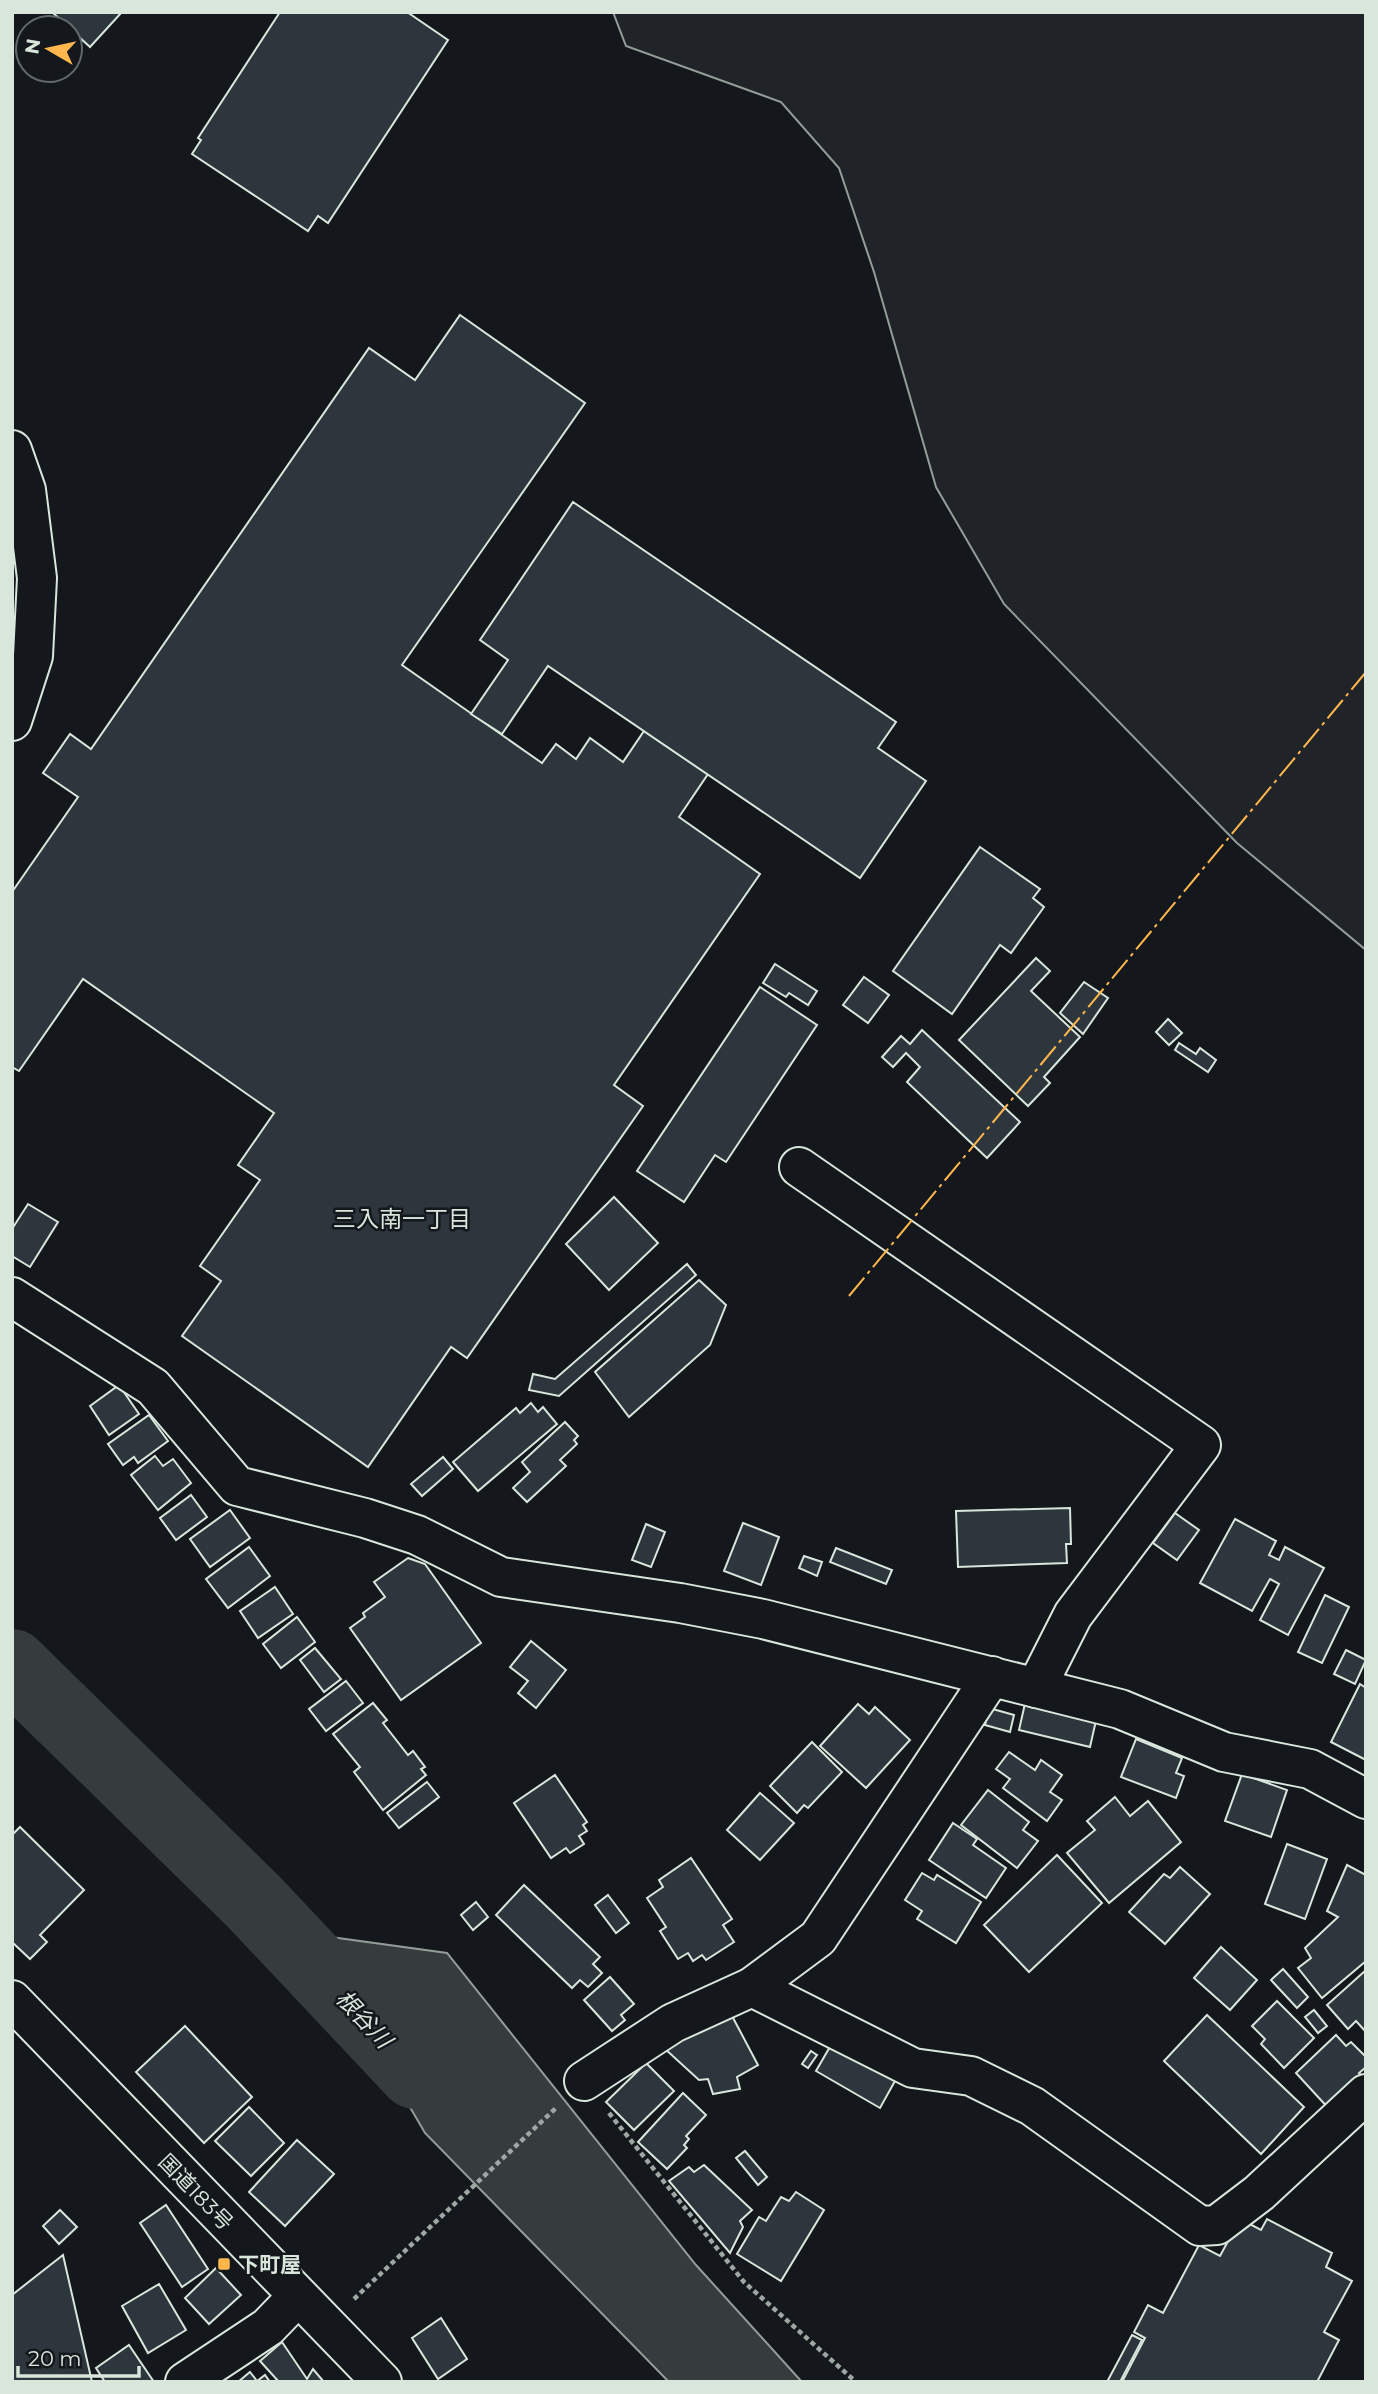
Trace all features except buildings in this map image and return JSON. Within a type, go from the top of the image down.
[{"type":"main road","points":[[12,450],[26,490],[37,578],[33,656],[12,721]]},
{"type":"main road","points":[[799,1167],[1201,1445],[1073,1615],[1036,1688]]},
{"type":"main road","points":[[12,1297],[153,1387],[237,1486],[365,1518],[417,1535],[501,1577],[680,1603],[751,1617],[1120,1709],[1224,1752],[1310,1769],[1366,1799]]},
{"type":"main road","points":[[584,2081],[673,2022],[752,1987],[818,1938],[992,1676]]},
{"type":"main road","points":[[752,1987],[914,2068],[971,2076],[1032,2106],[1199,2226],[1217,2225],[1258,2193],[1366,2094]]},
{"type":"main road","name":"国道183号","points":[[12,2000],[382,2382]]},
{"type":"main road","points":[[185,2382],[268,2327],[297,2297]]},
{"type":"path","points":[[346,2307],[584,2081],[744,2282],[856,2382]]},
{"type":"shaded area","points":[[613,12],[1366,12],[1366,950],[1237,843],[1004,604],[936,487],[874,272],[839,168],[781,102],[626,46]]},
{"type":"water","points":[[309,1934],[447,1953],[696,2265],[802,2382],[669,2382],[425,2133]]},
{"type":"waterway","name":"根谷川","points":[[12,1665],[254,1902],[415,2073]]},
{"type":"power","points":[[849,1296],[1366,672]]},
{"type":"place","name":"下町屋","points":[[224,2264]]},
{"type":"district","name":"三入南一丁目","points":[[402,1219]]}]
